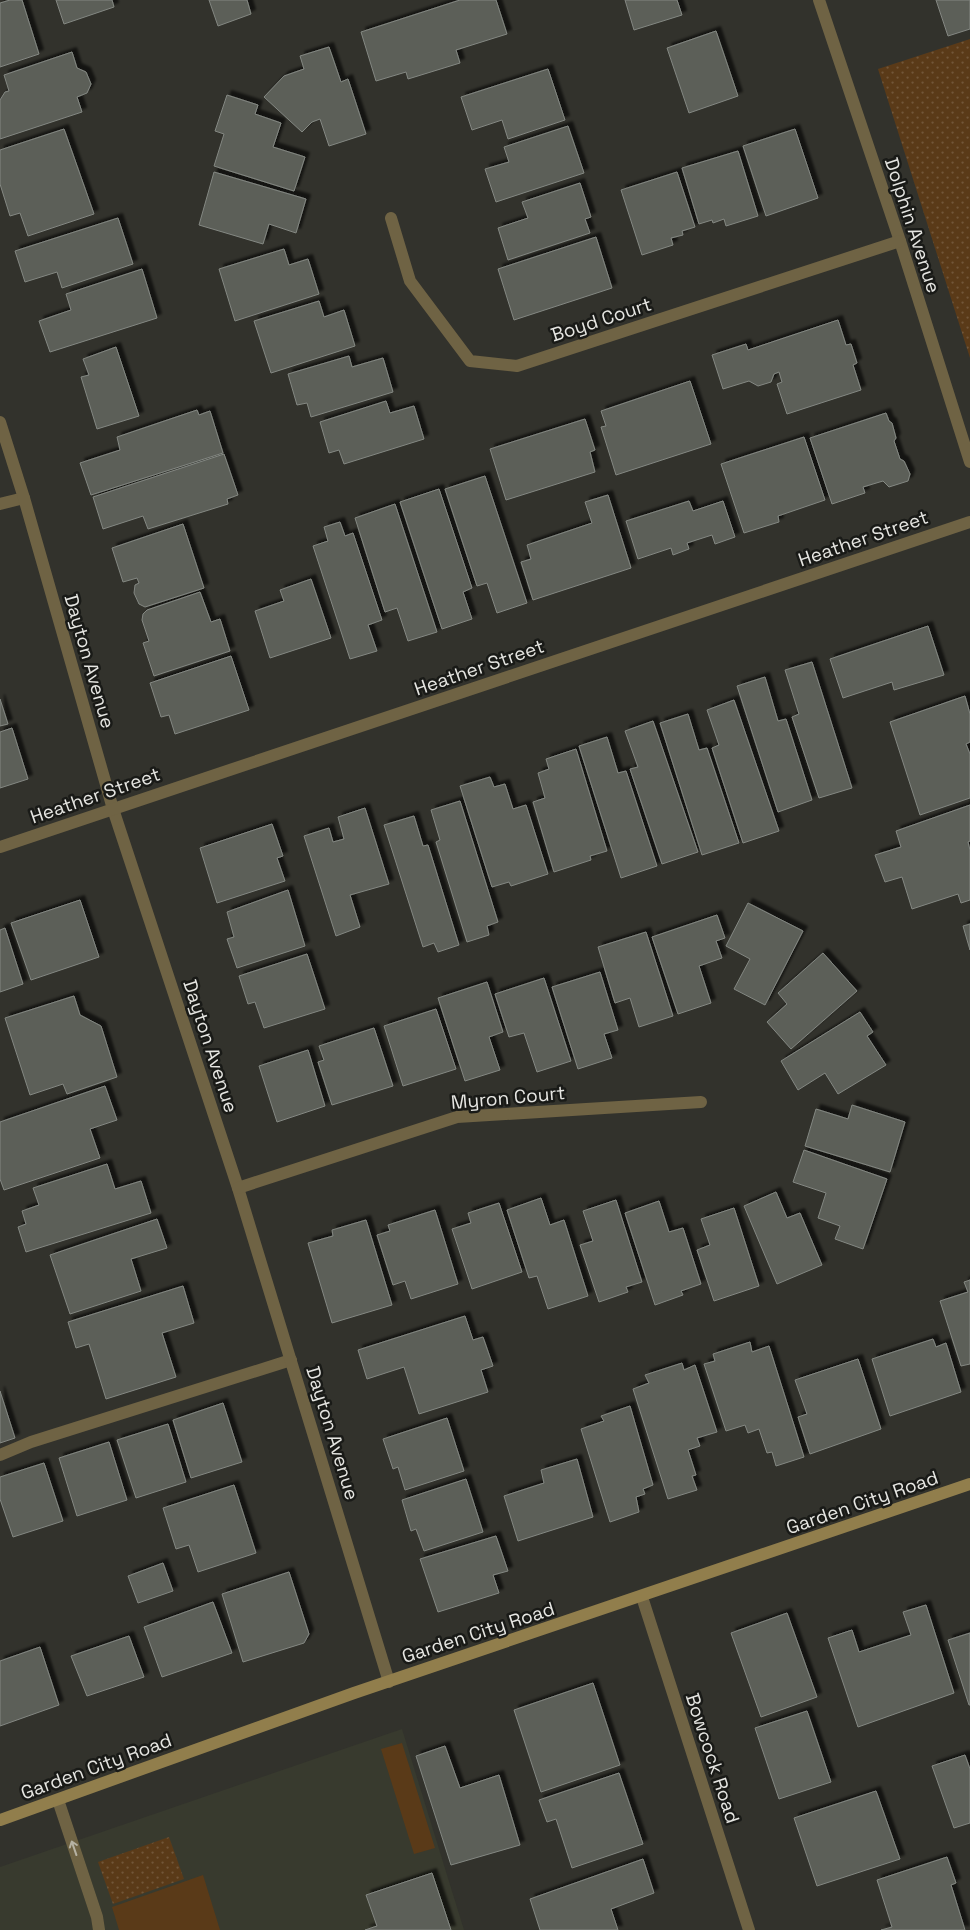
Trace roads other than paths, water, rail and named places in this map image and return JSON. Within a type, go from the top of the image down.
[{"type":"street","name":"Dolphin Avenue","points":[[819,0],[900,241],[970,462]]},
{"type":"street","name":"Boyd Court","points":[[391,218],[410,281],[470,361],[517,366],[900,241]]},
{"type":"street","name":"Dayton Avenue","points":[[0,422],[24,498],[113,809],[238,1188],[389,1682]]},
{"type":"street","points":[[0,504],[24,498]]},
{"type":"street","name":"Heather Street","points":[[0,847],[970,522]]},
{"type":"street","name":"Myron Court","points":[[238,1188],[458,1117],[701,1102]]},
{"type":"street","points":[[0,1455],[31,1442],[291,1360]]},
{"type":"street","name":"Garden City Road","points":[[0,1820],[389,1682],[970,1484]]},
{"type":"street","name":"Bowcock Road","points":[[642,1597],[749,1930]]},
{"type":"street","points":[[58,1800],[97,1917],[99,1930]]}]
